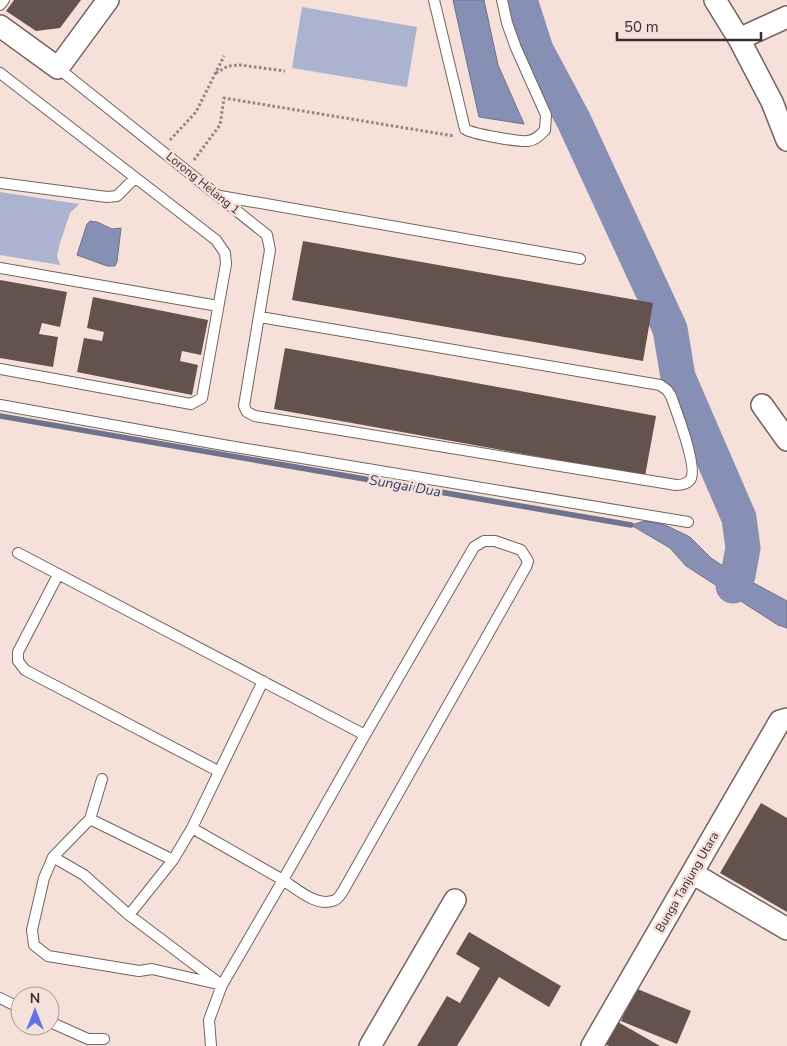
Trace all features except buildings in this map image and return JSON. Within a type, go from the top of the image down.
[{"type":"street","points":[[58,68],[108,0]]},
{"type":"street","points":[[715,0],[772,102],[787,140]]},
{"type":"street","points":[[738,39],[787,17]]},
{"type":"street","name":"Lorong Helang 1","points":[[0,26],[58,68]]},
{"type":"street","points":[[762,405],[787,440]]},
{"type":"street","name":"Bunga Tanjung Utara","points":[[592,1046],[780,722],[785,719]]},
{"type":"street","points":[[692,873],[787,929]]},
{"type":"street","points":[[370,1046],[455,900]]},
{"type":"lane","points":[[0,5],[4,0]]},
{"type":"lane","points":[[434,0],[463,126],[468,132],[527,141],[536,138],[545,130],[546,115],[516,48],[507,23],[502,0]]},
{"type":"lane","name":"Lorong Helang 1","points":[[58,68],[268,235],[270,250],[244,406],[247,412],[255,416],[676,485],[684,484],[692,476],[691,455],[685,442],[671,396],[668,390],[660,385],[260,317]]},
{"type":"lane","points":[[0,73],[216,240],[225,253],[226,264],[202,398],[191,404],[0,369]]},
{"type":"lane","points":[[0,183],[107,197],[117,196],[135,178]]},
{"type":"lane","points":[[219,196],[580,259]]},
{"type":"lane","points":[[0,268],[218,306]]},
{"type":"lane","points":[[0,405],[223,445],[688,522]]},
{"type":"lane","points":[[192,828],[283,880],[310,898],[324,902],[335,900],[343,892],[526,567],[528,561],[521,550],[495,541],[484,541],[474,547],[365,734],[283,880],[222,985],[209,1020],[211,1046]]},
{"type":"lane","points":[[18,553],[365,734]]},
{"type":"lane","points":[[58,575],[18,652],[18,662],[26,670],[218,771]]},
{"type":"lane","points":[[129,915],[173,860],[192,828],[263,681]]},
{"type":"lane","points":[[102,779],[90,819],[54,857],[44,878],[32,930],[34,946],[48,956],[138,971],[152,969],[222,985]]},
{"type":"lane","points":[[90,819],[173,860]]},
{"type":"lane","points":[[54,857],[84,875],[129,915],[222,985]]},
{"type":"lane","points":[[60,1026],[88,1039],[104,1039]]},
{"type":"path","points":[[179,131],[196,112],[224,56]]},
{"type":"path","points":[[216,73],[228,66],[240,65],[285,71]]},
{"type":"path","points":[[186,170],[220,125],[224,98],[457,137],[468,132]]},
{"type":"shaded area","points":[[453,0],[484,0],[498,65],[524,124],[479,117]]},
{"type":"shaded area","points":[[302,7],[417,27],[407,87],[292,68]]},
{"type":"shaded area","points":[[0,192],[79,204],[70,213],[59,246],[57,256],[60,265],[0,255]]},
{"type":"shaded area","points":[[90,221],[112,229],[121,228],[115,266],[107,266],[77,255],[87,224]]},
{"type":"shaded area","points":[[645,521],[665,525],[690,537],[711,558],[726,568],[787,601],[787,628],[778,625],[686,566],[670,548],[631,525]]},
{"type":"waterway","points":[[520,0],[536,50],[574,121],[670,329],[678,377],[739,518],[743,548],[738,575],[733,586]]},
{"type":"waterway","name":"Sungai Dua","points":[[0,416],[631,525]]}]
